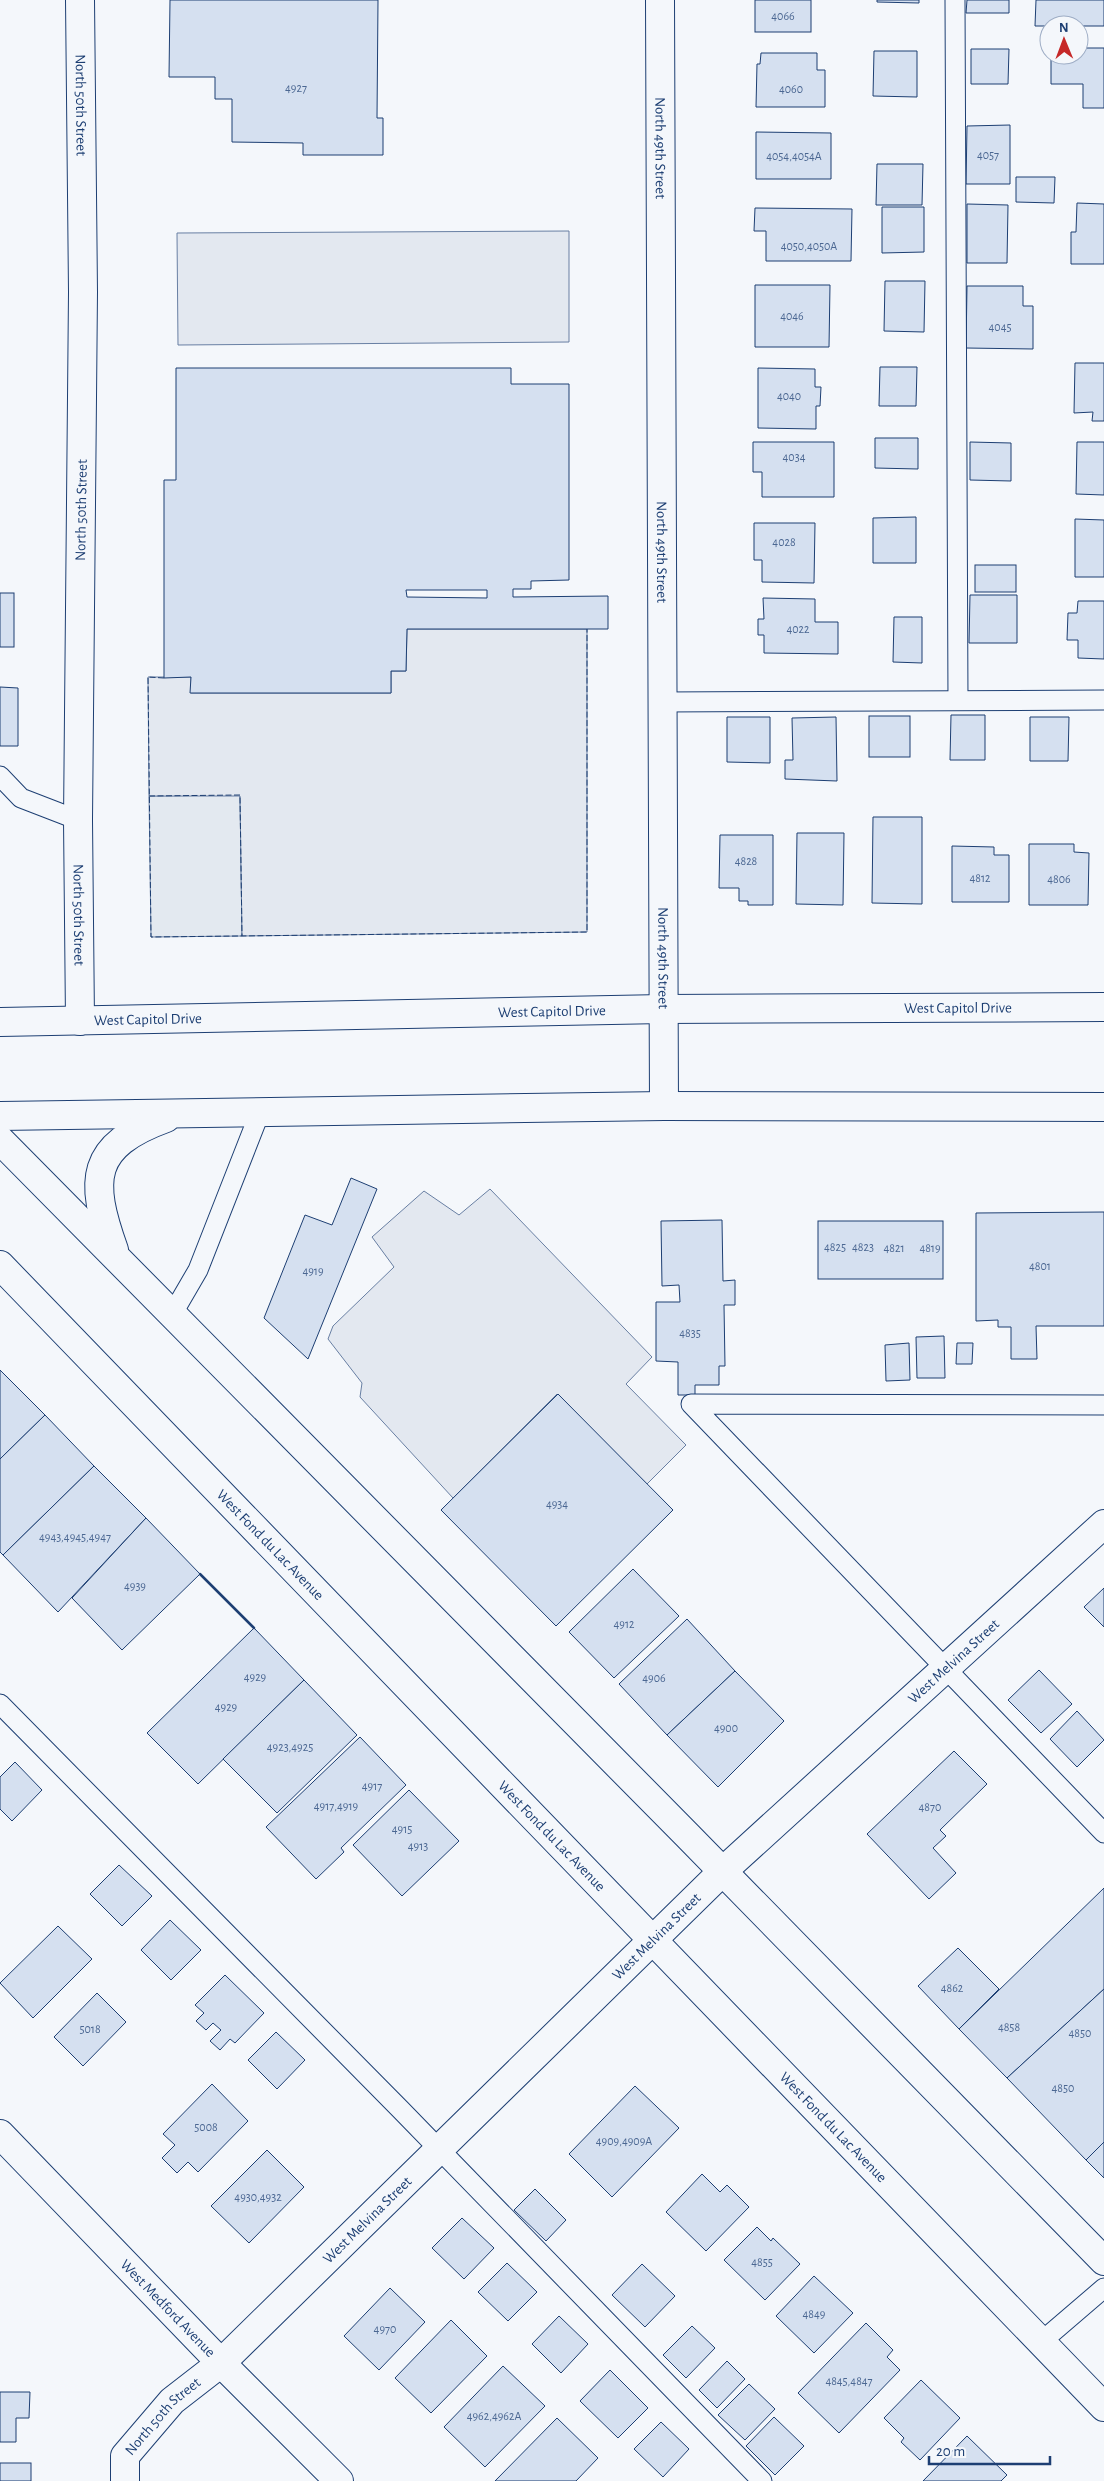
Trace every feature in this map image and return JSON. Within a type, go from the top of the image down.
[{"type":"main road","name":"North 50th Street","points":[[80,0],[83,292],[78,820],[80,1021]]},
{"type":"main road","name":"North 49th Street","points":[[660,0],[664,1106]]},
{"type":"main road","name":"West Capitol Drive","points":[[0,1022],[663,1009],[1104,1007]]},
{"type":"main road","points":[[0,1116],[664,1106],[1104,1107]]},
{"type":"main road","points":[[116,1256],[98,1199],[99,1176],[102,1168],[109,1154],[122,1140],[148,1124],[179,1113]]},
{"type":"main road","points":[[0,1140],[723,1871],[1104,2261]]},
{"type":"main road","name":"West Fond du Lac Avenue","points":[[0,1265],[1104,2407]]},
{"type":"main road","name":"West Melvina Street","points":[[221,2363],[723,1871],[946,1670],[1104,1524]]},
{"type":"main road","name":"West Medford Avenue","points":[[0,2134],[338,2481]]},
{"type":"main road","name":"North 50th Street","points":[[125,2481],[125,2456],[172,2401],[221,2363]]},
{"type":"lane","points":[[955,0],[958,700]]},
{"type":"lane","points":[[662,702],[1104,700]]},
{"type":"lane","points":[[0,776],[22,798],[78,820]]},
{"type":"lane","points":[[172,1313],[198,1270],[260,1112]]},
{"type":"lane","points":[[1104,1405],[691,1404],[1104,1833]]},
{"type":"lane","points":[[0,1704],[762,2481]]},
{"type":"lane","points":[[1041,2342],[1104,2288]]},
{"type":"shaded area","points":[[569,231],[569,342],[178,345],[177,233]]},
{"type":"shaded area","points":[[407,629],[587,629],[587,932],[242,936],[240,796],[149,796],[148,677],[191,677],[191,693],[391,693],[391,671],[406,671]]},
{"type":"shaded area","points":[[240,795],[242,936],[151,937],[149,796]]},
{"type":"shaded area","points":[[490,1189],[652,1357],[626,1384],[686,1445],[647,1484],[557,1394],[453,1498],[360,1397],[362,1383],[328,1339],[333,1326],[394,1267],[372,1237],[424,1191],[459,1215]]},
{"type":"building","points":[[170,0],[378,0],[377,118],[383,118],[383,155],[303,155],[303,143],[232,142],[232,99],[215,99],[215,77],[169,77]]},
{"type":"building","points":[[755,0],[811,0],[811,32],[755,32]]},
{"type":"building","points":[[877,0],[919,0],[919,3],[877,2]]},
{"type":"building","points":[[967,0],[1009,0],[1009,13],[966,13]]},
{"type":"building","points":[[1036,0],[1104,0],[1104,26],[1089,26],[1089,15],[1039,15],[1039,26],[1035,26]]},
{"type":"building","points":[[1089,48],[1104,48],[1104,108],[1083,108],[1083,84],[1051,84],[1051,65],[1089,65]]},
{"type":"building","points":[[971,49],[1009,49],[1008,84],[971,84]]},
{"type":"building","points":[[874,51],[917,51],[917,97],[873,96]]},
{"type":"building","points":[[761,53],[817,53],[817,70],[825,70],[825,107],[756,107],[757,64],[760,64]]},
{"type":"building","points":[[1010,125],[1010,184],[966,184],[967,126]]},
{"type":"building","points":[[756,132],[831,133],[831,179],[756,179]]},
{"type":"building","points":[[877,164],[923,164],[922,205],[876,205]]},
{"type":"building","points":[[1016,177],[1055,177],[1054,203],[1016,202]]},
{"type":"building","points":[[1077,203],[1104,204],[1104,264],[1071,264],[1071,232],[1076,232]]},
{"type":"building","points":[[967,204],[1008,205],[1007,263],[967,263]]},
{"type":"building","points":[[882,207],[924,207],[924,252],[882,253]]},
{"type":"building","points":[[755,208],[852,209],[851,261],[766,261],[766,231],[754,231]]},
{"type":"building","points":[[885,281],[925,281],[924,332],[884,331]]},
{"type":"building","points":[[755,285],[830,285],[829,347],[755,347]]},
{"type":"building","points":[[967,286],[1023,286],[1023,306],[1033,306],[1033,349],[966,348]]},
{"type":"building","points":[[1075,363],[1104,363],[1104,421],[1092,421],[1093,412],[1074,413]]},
{"type":"building","points":[[880,367],[917,367],[916,406],[879,406]]},
{"type":"building","points":[[176,368],[511,368],[511,384],[569,384],[569,580],[531,581],[531,589],[513,589],[513,597],[608,596],[608,629],[407,629],[406,671],[391,671],[391,693],[190,693],[191,677],[164,678],[164,480],[176,480]],"holes":[[[406,590],[487,590],[487,598],[407,597]]]},
{"type":"building","points":[[758,368],[815,369],[815,387],[821,387],[820,406],[816,406],[816,429],[758,428]]},
{"type":"building","points":[[875,438],[918,438],[918,469],[875,468]]},
{"type":"building","points":[[753,442],[834,442],[834,497],[762,497],[762,472],[753,472]]},
{"type":"building","points":[[970,442],[1011,443],[1011,481],[970,480]]},
{"type":"building","points":[[1077,442],[1104,442],[1104,495],[1076,494]]},
{"type":"building","points":[[916,517],[916,563],[873,563],[873,518]]},
{"type":"building","points":[[1075,519],[1104,520],[1104,577],[1075,577]]},
{"type":"building","points":[[754,523],[815,523],[814,583],[762,582],[762,560],[754,560]]},
{"type":"building","points":[[975,565],[1016,565],[1016,592],[975,592]]},
{"type":"building","points":[[0,593],[14,593],[14,647],[0,647]]},
{"type":"building","points":[[970,595],[1017,595],[1017,643],[969,643]]},
{"type":"building","points":[[763,598],[815,599],[815,622],[838,622],[838,654],[764,653],[764,635],[758,635],[758,619],[764,619]]},
{"type":"building","points":[[1078,601],[1104,601],[1104,659],[1078,658],[1078,640],[1067,640],[1068,613],[1077,613]]},
{"type":"building","points":[[894,617],[922,617],[922,663],[893,662]]},
{"type":"building","points":[[0,687],[18,688],[18,746],[0,746]]},
{"type":"building","points":[[951,715],[985,715],[985,760],[950,760]]},
{"type":"building","points":[[869,716],[910,716],[910,757],[869,757]]},
{"type":"building","points":[[727,717],[770,717],[770,763],[727,762]]},
{"type":"building","points":[[836,717],[837,781],[785,779],[785,760],[793,760],[792,718]]},
{"type":"building","points":[[1030,717],[1069,717],[1068,761],[1030,761]]},
{"type":"building","points":[[873,817],[922,817],[922,904],[872,903]]},
{"type":"building","points":[[797,833],[844,833],[843,905],[796,904]]},
{"type":"building","points":[[720,835],[773,835],[773,905],[748,905],[748,901],[739,901],[739,888],[719,888]]},
{"type":"building","points":[[1029,844],[1074,844],[1074,852],[1089,853],[1088,905],[1029,905]]},
{"type":"building","points":[[952,846],[994,847],[994,855],[1009,855],[1009,902],[952,902]]},
{"type":"building","points":[[351,1178],[377,1189],[308,1359],[264,1318],[305,1215],[332,1225]]},
{"type":"building","points":[[1104,1212],[1104,1326],[1036,1326],[1037,1359],[1011,1359],[1011,1327],[998,1327],[998,1320],[976,1321],[976,1213]]},
{"type":"building","points":[[722,1220],[723,1281],[735,1280],[735,1305],[724,1305],[725,1366],[719,1366],[719,1385],[695,1385],[695,1395],[678,1395],[678,1362],[656,1361],[656,1302],[680,1302],[679,1285],[662,1286],[661,1221]]},
{"type":"building","points":[[818,1221],[943,1221],[943,1279],[818,1279]]},
{"type":"building","points":[[944,1336],[945,1378],[917,1378],[916,1337]]},
{"type":"building","points":[[909,1343],[910,1380],[886,1381],[885,1345]]},
{"type":"building","points":[[957,1343],[973,1343],[972,1364],[956,1364]]},
{"type":"building","points":[[0,1370],[45,1415],[0,1459]]},
{"type":"building","points":[[558,1394],[673,1510],[556,1626],[441,1510]]},
{"type":"building","points":[[45,1415],[94,1466],[3,1555],[0,1552],[0,1459]]},
{"type":"building","points":[[94,1466],[146,1518],[58,1612],[3,1555]]},
{"type":"building","points":[[146,1518],[200,1574],[122,1650],[72,1598]]},
{"type":"building","points":[[633,1569],[679,1616],[614,1678],[569,1632]]},
{"type":"building","points":[[1104,1588],[1104,1627],[1084,1607]]},
{"type":"building","points":[[687,1619],[735,1671],[667,1735],[619,1684]]},
{"type":"building","points":[[254,1628],[304,1680],[198,1784],[147,1733]]},
{"type":"building","points":[[1039,1670],[1072,1704],[1041,1733],[1008,1700]]},
{"type":"building","points":[[735,1671],[784,1721],[718,1787],[667,1735]]},
{"type":"building","points":[[304,1680],[357,1735],[277,1813],[223,1759]]},
{"type":"building","points":[[1077,1711],[1104,1740],[1077,1767],[1050,1739]]},
{"type":"building","points":[[360,1737],[406,1785],[341,1848],[344,1852],[316,1879],[266,1827]]},
{"type":"building","points":[[954,1751],[987,1784],[940,1830],[946,1836],[933,1848],[956,1873],[929,1899],[867,1834]]},
{"type":"building","points":[[15,1762],[42,1790],[12,1821],[0,1809],[0,1777]]},
{"type":"building","points":[[409,1790],[459,1841],[402,1896],[353,1845]]},
{"type":"building","points":[[119,1865],[152,1896],[122,1926],[90,1894]]},
{"type":"building","points":[[1104,1888],[1104,1989],[1007,2078],[959,2029]]},
{"type":"building","points":[[170,1920],[201,1950],[171,1980],[141,1950]]},
{"type":"building","points":[[58,1926],[92,1959],[33,2018],[0,1983]]},
{"type":"building","points":[[958,1948],[999,1989],[959,2029],[918,1986]]},
{"type":"building","points":[[225,1975],[264,2013],[235,2043],[230,2039],[220,2050],[210,2041],[221,2030],[213,2023],[206,2030],[196,2021],[204,2013],[195,2005]]},
{"type":"building","points":[[1104,1989],[1104,2142],[1086,2160],[1007,2078]]},
{"type":"building","points":[[97,1993],[126,2022],[83,2066],[54,2037]]},
{"type":"building","points":[[276,2032],[305,2060],[277,2089],[248,2060]]},
{"type":"building","points":[[212,2084],[248,2121],[198,2172],[188,2162],[177,2173],[162,2158],[175,2145],[163,2134]]},
{"type":"building","points":[[635,2086],[679,2128],[612,2197],[569,2154]]},
{"type":"building","points":[[1104,2142],[1104,2178],[1086,2160]]},
{"type":"building","points":[[267,2150],[304,2187],[249,2243],[211,2206]]},
{"type":"building","points":[[702,2174],[720,2192],[727,2185],[749,2207],[706,2251],[666,2212]]},
{"type":"building","points":[[535,2189],[566,2220],[546,2241],[514,2210]]},
{"type":"building","points":[[462,2218],[494,2248],[464,2279],[432,2248]]},
{"type":"building","points":[[757,2227],[771,2241],[773,2238],[800,2264],[765,2300],[724,2260]]},
{"type":"building","points":[[507,2263],[537,2292],[508,2321],[478,2292]]},
{"type":"building","points":[[642,2264],[675,2296],[645,2327],[612,2295]]},
{"type":"building","points":[[814,2276],[853,2313],[814,2353],[776,2316]]},
{"type":"building","points":[[390,2288],[425,2322],[379,2370],[344,2336]]},
{"type":"building","points":[[559,2316],[588,2344],[561,2373],[532,2344]]},
{"type":"building","points":[[451,2320],[487,2356],[431,2413],[395,2378]]},
{"type":"building","points":[[866,2323],[893,2350],[887,2357],[900,2370],[839,2433],[798,2393]]},
{"type":"building","points":[[692,2326],[715,2348],[686,2378],[663,2355]]},
{"type":"building","points":[[727,2361],[745,2379],[717,2408],[699,2390]]},
{"type":"building","points":[[503,2366],[545,2406],[485,2467],[444,2427]]},
{"type":"building","points":[[610,2370],[648,2408],[618,2438],[580,2401]]},
{"type":"building","points":[[921,2380],[960,2418],[920,2460],[901,2442],[904,2438],[884,2418]]},
{"type":"building","points":[[749,2384],[775,2409],[745,2440],[718,2415]]},
{"type":"building","points":[[0,2392],[30,2392],[29,2418],[16,2418],[16,2442],[0,2442]]},
{"type":"building","points":[[774,2417],[804,2446],[775,2475],[746,2446]]},
{"type":"building","points":[[557,2418],[598,2458],[576,2481],[495,2481]]},
{"type":"building","points":[[661,2422],[689,2449],[663,2477],[634,2449]]},
{"type":"building","points":[[967,2436],[1007,2475],[1001,2481],[923,2481]]},
{"type":"building","points":[[0,2463],[31,2463],[31,2481],[0,2481]]},
{"type":"fence","points":[[164,678],[148,677],[151,937],[587,932],[587,629]]},
{"type":"fence","points":[[149,796],[240,795],[242,936]]},
{"type":"wall","points":[[200,1574],[254,1628]]}]
